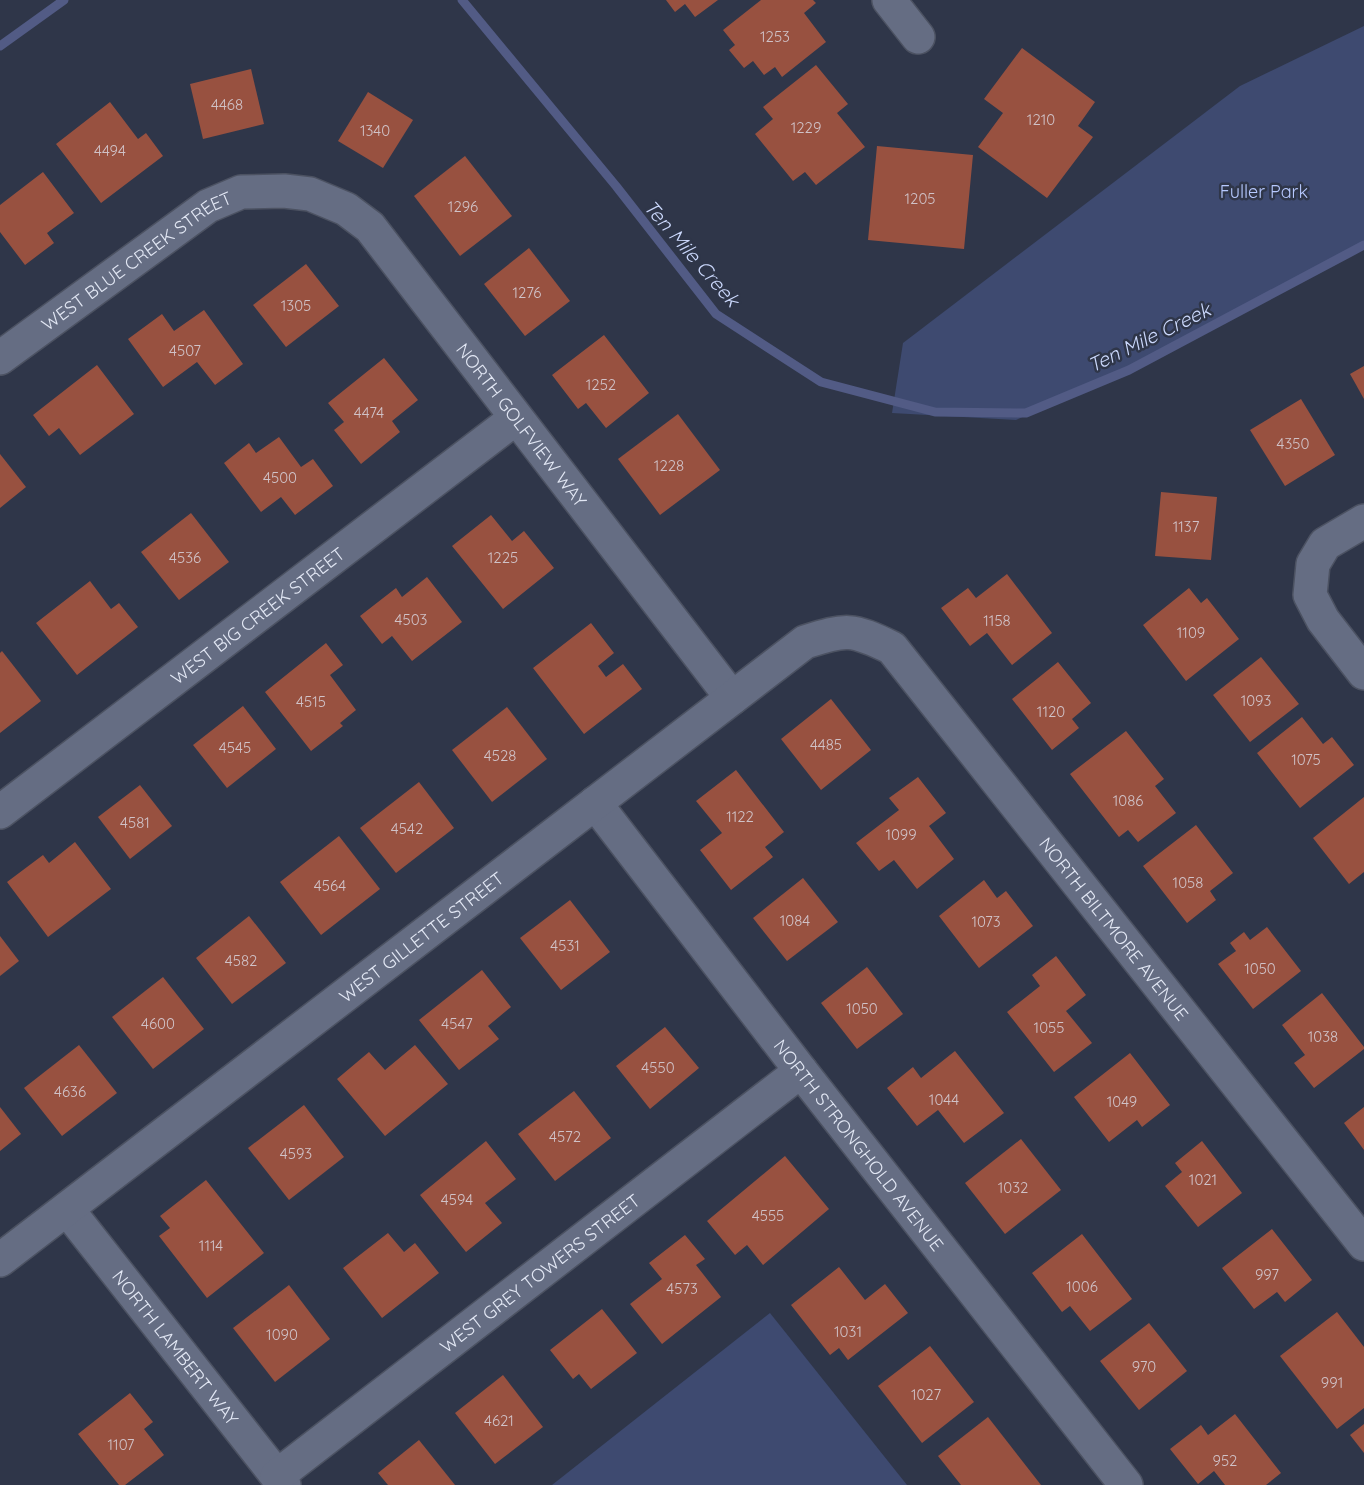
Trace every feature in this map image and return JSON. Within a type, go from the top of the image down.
[{"type":"street","points":[[889,0],[918,37]]},
{"type":"street","name":"WEST BLUE CREEK STREET","points":[[0,358],[208,206],[241,192],[284,191]]},
{"type":"street","name":"NORTH GOLFVIEW WAY","points":[[284,191],[310,194],[346,209],[370,227],[732,698]]},
{"type":"street","name":"WEST BIG CREEK STREET","points":[[0,812],[516,418]]},
{"type":"street","points":[[1364,520],[1325,544],[1313,564],[1310,595],[1323,620],[1364,673]]},
{"type":"street","name":"WEST GILLETTE STREET","points":[[0,1260],[805,642],[836,633],[853,632]]},
{"type":"street","name":"NORTH BILTMORE AVENUE","points":[[853,632],[866,635],[892,648],[1364,1244]]},
{"type":"street","name":"NORTH STRONGHOLD AVENUE","points":[[595,803],[801,1071],[1126,1485]]},
{"type":"street","name":"WEST GREY TOWERS STREET","points":[[281,1480],[801,1071]]},
{"type":"street","name":"NORTH LAMBERT WAY","points":[[67,1209],[281,1480]]},
{"type":"green space","name":"Fuller Park","points":[[1364,26],[1364,248],[1209,330],[1016,420],[892,413],[903,343],[1240,86]]},
{"type":"green space","points":[[770,1313],[907,1485],[552,1485]]},
{"type":"building","points":[[666,0],[718,0],[695,17],[685,4],[675,12]]},
{"type":"building","points":[[761,0],[813,0],[816,3],[804,13],[826,42],[782,77],[775,67],[764,75],[753,61],[744,68],[729,50],[735,45],[723,30]]},
{"type":"building","points":[[1022,48],[1095,102],[1078,126],[1093,137],[1047,198],[978,147],[1003,113],[984,99]]},
{"type":"building","points":[[816,65],[848,104],[837,113],[865,147],[816,185],[805,172],[793,181],[755,134],[773,119],[763,107]]},
{"type":"building","points":[[251,69],[264,124],[203,139],[190,84]]},
{"type":"building","points":[[368,92],[413,120],[383,168],[338,141]]},
{"type":"building","points":[[110,102],[138,139],[146,133],[163,156],[101,203],[56,144]]},
{"type":"building","points":[[877,146],[973,155],[964,249],[868,240]]},
{"type":"building","points":[[465,156],[512,216],[460,256],[414,196]]},
{"type":"building","points":[[43,172],[74,213],[47,233],[54,243],[25,265],[0,232],[0,205]]},
{"type":"building","points":[[529,248],[570,301],[525,336],[484,284]]},
{"type":"building","points":[[306,264],[339,306],[286,347],[253,305]]},
{"type":"building","points":[[204,310],[243,364],[215,385],[197,362],[163,387],[128,339],[162,314],[174,331]]},
{"type":"building","points":[[604,335],[649,393],[606,428],[586,403],[578,409],[552,375]]},
{"type":"building","points":[[384,358],[418,400],[392,421],[400,432],[361,464],[334,430],[344,422],[328,403]]},
{"type":"building","points":[[97,365],[134,414],[80,455],[59,428],[49,436],[33,415]]},
{"type":"building","points":[[1364,366],[1364,399],[1350,374]]},
{"type":"building","points":[[1301,399],[1335,455],[1285,486],[1250,430]]},
{"type":"building","points":[[678,414],[720,470],[660,515],[618,459]]},
{"type":"building","points":[[279,437],[301,467],[313,459],[333,486],[295,515],[281,497],[261,512],[224,463],[249,443],[256,453]]},
{"type":"building","points":[[0,454],[26,487],[0,508]]},
{"type":"building","points":[[1161,492],[1217,497],[1211,560],[1155,556]]},
{"type":"building","points":[[191,513],[229,562],[179,600],[141,552]]},
{"type":"building","points":[[491,515],[512,541],[524,531],[554,568],[503,609],[452,546]]},
{"type":"building","points":[[1007,574],[1052,633],[1012,665],[987,633],[970,646],[941,608],[968,588],[976,598]]},
{"type":"building","points":[[427,577],[462,622],[412,661],[392,636],[382,644],[360,616],[396,588],[402,597]]},
{"type":"building","points":[[90,581],[111,609],[119,603],[138,627],[77,675],[36,623]]},
{"type":"building","points":[[1189,588],[1201,603],[1207,598],[1239,639],[1186,681],[1143,625]]},
{"type":"building","points":[[591,623],[614,653],[598,666],[606,677],[623,664],[642,689],[584,734],[533,668]]},
{"type":"building","points":[[326,643],[343,665],[330,675],[356,710],[340,723],[343,726],[311,751],[265,692]]},
{"type":"building","points":[[2,651],[41,701],[0,733],[0,653]]},
{"type":"building","points":[[1261,657],[1299,704],[1250,742],[1213,695]]},
{"type":"building","points":[[1058,662],[1091,703],[1072,719],[1079,728],[1052,750],[1012,699]]},
{"type":"building","points":[[831,699],[871,750],[821,790],[781,739]]},
{"type":"building","points":[[243,706],[276,749],[227,788],[193,745]]},
{"type":"building","points":[[507,707],[547,759],[492,802],[452,750]]},
{"type":"building","points":[[1302,717],[1323,744],[1332,737],[1354,765],[1300,808],[1257,753]]},
{"type":"building","points":[[1126,731],[1164,779],[1155,786],[1176,813],[1138,842],[1128,830],[1119,837],[1070,774]]},
{"type":"building","points":[[736,770],[784,832],[765,847],[773,857],[731,890],[700,850],[722,833],[696,801]]},
{"type":"building","points":[[918,777],[946,813],[929,826],[954,859],[917,889],[894,860],[879,871],[856,843],[899,810],[889,798]]},
{"type":"building","points":[[419,782],[454,828],[396,873],[360,828]]},
{"type":"building","points":[[140,785],[172,826],[130,859],[98,817]]},
{"type":"building","points":[[1364,797],[1364,872],[1349,884],[1313,838]]},
{"type":"building","points":[[1196,825],[1233,873],[1210,891],[1216,900],[1187,923],[1143,866]]},
{"type":"building","points":[[339,836],[380,889],[321,935],[280,882]]},
{"type":"building","points":[[75,842],[111,889],[48,937],[7,882],[43,855],[49,863]]},
{"type":"building","points":[[803,878],[838,922],[787,961],[753,918]]},
{"type":"building","points":[[984,880],[997,898],[1006,891],[1033,926],[979,968],[939,916]]},
{"type":"building","points":[[570,900],[610,952],[561,990],[520,938]]},
{"type":"building","points":[[249,916],[286,963],[232,1004],[196,958]]},
{"type":"building","points":[[1267,927],[1301,971],[1253,1009],[1218,964],[1236,951],[1230,943],[1244,932],[1250,940]]},
{"type":"building","points":[[0,936],[19,961],[0,976]]},
{"type":"building","points":[[1056,956],[1086,995],[1066,1011],[1092,1043],[1054,1072],[1007,1012],[1040,986],[1032,975]]},
{"type":"building","points":[[867,967],[903,1014],[857,1049],[821,1003]]},
{"type":"building","points":[[482,970],[511,1007],[488,1026],[499,1039],[459,1070],[419,1020]]},
{"type":"building","points":[[163,977],[204,1029],[153,1069],[112,1017]]},
{"type":"building","points":[[1322,993],[1364,1049],[1314,1088],[1294,1063],[1305,1055],[1282,1025]]},
{"type":"building","points":[[665,1027],[699,1068],[650,1109],[616,1066]]},
{"type":"building","points":[[79,1045],[117,1093],[62,1136],[24,1088]]},
{"type":"building","points":[[415,1045],[448,1084],[385,1136],[337,1079],[369,1052],[385,1070]]},
{"type":"building","points":[[955,1051],[1004,1113],[964,1143],[938,1110],[917,1126],[887,1088],[913,1067],[921,1078]]},
{"type":"building","points":[[1130,1053],[1170,1105],[1142,1127],[1137,1120],[1109,1142],[1074,1097]]},
{"type":"building","points":[[574,1091],[611,1138],[555,1181],[518,1134]]},
{"type":"building","points":[[304,1105],[344,1157],[289,1200],[248,1148]]},
{"type":"building","points":[[0,1107],[21,1134],[0,1151]]},
{"type":"building","points":[[1364,1107],[1364,1150],[1344,1123]]},
{"type":"building","points":[[1021,1139],[1061,1190],[1005,1234],[965,1183]]},
{"type":"building","points":[[486,1141],[516,1179],[485,1203],[502,1223],[466,1252],[420,1195]]},
{"type":"building","points":[[1202,1141],[1242,1193],[1198,1227],[1165,1186],[1182,1172],[1175,1163]]},
{"type":"building","points":[[785,1156],[829,1209],[763,1265],[747,1245],[735,1255],[707,1221]]},
{"type":"building","points":[[206,1180],[264,1253],[207,1298],[159,1236],[170,1228],[160,1216]]},
{"type":"building","points":[[1272,1229],[1312,1280],[1285,1302],[1277,1292],[1254,1309],[1222,1268]]},
{"type":"building","points":[[388,1233],[404,1252],[415,1243],[439,1273],[382,1318],[343,1268]]},
{"type":"building","points":[[1082,1234],[1132,1299],[1090,1331],[1070,1306],[1062,1312],[1032,1273]]},
{"type":"building","points":[[685,1235],[705,1259],[696,1265],[721,1297],[662,1344],[630,1304],[662,1279],[649,1263]]},
{"type":"building","points":[[839,1267],[865,1300],[885,1284],[908,1313],[848,1360],[839,1348],[830,1355],[791,1305]]},
{"type":"building","points":[[289,1285],[330,1339],[275,1382],[233,1328]]},
{"type":"building","points":[[602,1309],[637,1353],[591,1389],[579,1374],[573,1379],[550,1350]]},
{"type":"building","points":[[1337,1312],[1364,1347],[1364,1408],[1337,1429],[1280,1356]]},
{"type":"building","points":[[1149,1323],[1187,1371],[1139,1410],[1100,1361]]},
{"type":"building","points":[[930,1346],[974,1402],[922,1443],[878,1386]]},
{"type":"building","points":[[503,1375],[543,1427],[495,1464],[455,1413]]},
{"type":"building","points":[[130,1393],[153,1422],[144,1429],[164,1455],[125,1485],[119,1485],[78,1434]]},
{"type":"building","points":[[1235,1414],[1281,1473],[1266,1485],[1225,1485],[1214,1471],[1198,1484],[1170,1449],[1201,1425],[1208,1435]]},
{"type":"building","points":[[988,1417],[1041,1485],[961,1485],[938,1456]]},
{"type":"building","points":[[1364,1424],[1364,1453],[1350,1435]]},
{"type":"building","points":[[419,1440],[455,1485],[388,1485],[378,1473]]},
{"type":"waterway","name":"Ten Mile Creek","points":[[0,46],[64,0]]},
{"type":"waterway","name":"Ten Mile Creek","points":[[462,0],[616,186],[716,314],[821,382],[935,412],[1026,413],[1129,370],[1364,245]]}]
